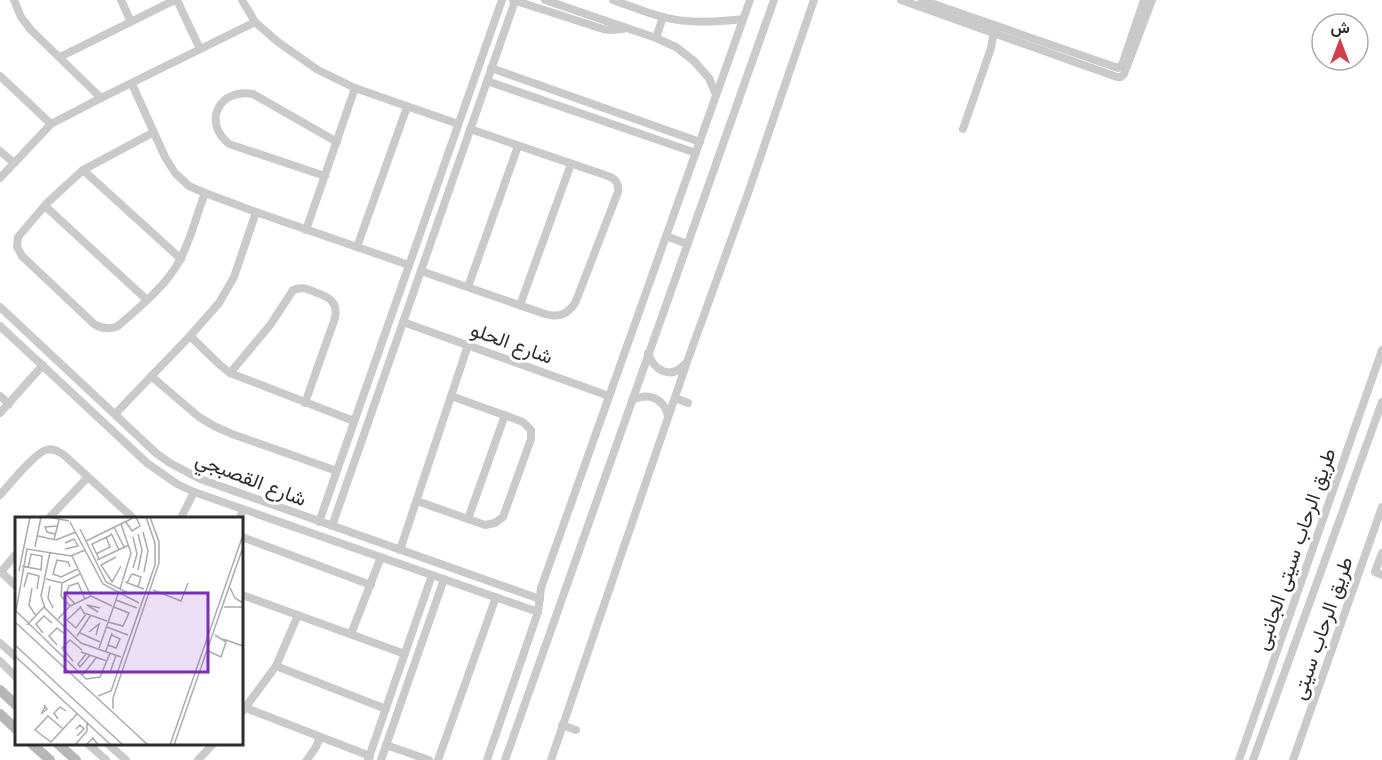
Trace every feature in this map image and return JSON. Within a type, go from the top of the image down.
[{"type":"main road","points":[[0,690],[15,704]]},
{"type":"main road","points":[[0,714],[15,728]]},
{"type":"main road","points":[[33,745],[50,760]]},
{"type":"main road","points":[[59,745],[76,760]]},
{"type":"street","points":[[14,0],[21,17],[31,30],[101,98]]},
{"type":"street","points":[[121,0],[131,22]]},
{"type":"street","points":[[60,57],[176,0],[200,49]]},
{"type":"street","points":[[242,0],[255,22],[278,42],[318,70],[355,88],[458,124]]},
{"type":"street","points":[[319,522],[502,0]]},
{"type":"street","points":[[332,526],[514,0],[603,29],[626,28]]},
{"type":"street","points":[[545,0],[676,47],[694,60],[709,78],[717,95]]},
{"type":"street","points":[[613,0],[626,2],[663,17],[709,22],[744,19]]},
{"type":"street","points":[[487,760],[538,612],[541,588],[750,0]]},
{"type":"street","points":[[505,760],[774,0]]},
{"type":"street","points":[[551,760],[814,0]]},
{"type":"street","points":[[902,0],[1118,68],[1122,65],[1152,0]]},
{"type":"street","points":[[922,0],[994,30]]},
{"type":"street","points":[[1136,34],[1144,0]]},
{"type":"street","points":[[656,38],[663,17]]},
{"type":"street","points":[[496,18],[507,22]]},
{"type":"street","points":[[0,178],[51,124],[255,22]]},
{"type":"street","points":[[963,129],[991,48],[994,30]]},
{"type":"street","points":[[491,68],[700,142]]},
{"type":"street","points":[[0,76],[51,124]]},
{"type":"street","points":[[487,81],[696,153]]},
{"type":"street","points":[[132,84],[165,157],[175,173],[189,186],[306,230],[409,265]]},
{"type":"street","points":[[306,230],[355,88]]},
{"type":"street","points":[[325,176],[229,144],[219,133],[216,115],[226,99],[234,94],[243,92],[253,94],[337,142]]},
{"type":"street","points":[[357,247],[407,107]]},
{"type":"street","points":[[421,271],[552,316],[560,316],[572,308],[618,192],[618,184],[612,178],[470,129]]},
{"type":"street","points":[[153,132],[83,170],[45,206],[18,237],[18,252],[94,324],[106,329],[112,328],[118,326],[147,300],[173,271],[181,259],[205,193]]},
{"type":"street","points":[[468,287],[518,146]]},
{"type":"street","points":[[0,151],[14,163]]},
{"type":"street","points":[[520,305],[571,164]]},
{"type":"street","points":[[83,170],[181,259]]},
{"type":"street","points":[[431,201],[443,205]]},
{"type":"street","points":[[45,206],[147,300]]},
{"type":"street","points":[[115,414],[219,303],[234,277],[256,212]]},
{"type":"street","points":[[666,236],[687,244]]},
{"type":"street","points":[[230,373],[271,324],[293,290],[304,288],[327,296],[335,306],[336,318],[305,403]]},
{"type":"street","name":"شارع القصبجي","points":[[0,307],[156,453],[184,472],[285,510],[540,599]]},
{"type":"street","name":"شارع الحلو","points":[[403,322],[609,396]]},
{"type":"street","name":"شارع القصبجي","points":[[0,326],[147,463],[177,484],[281,523],[538,612]]},
{"type":"street","points":[[189,336],[230,373],[354,421]]},
{"type":"street","points":[[400,550],[468,345]]},
{"type":"street","name":"طريق الرحاب سيتى الجانبى","points":[[1239,760],[1382,350]]},
{"type":"street","points":[[648,353],[651,362],[665,372],[673,372],[687,362]]},
{"type":"street","points":[[0,413],[43,365]]},
{"type":"street","points":[[151,376],[199,417],[214,426],[337,471]]},
{"type":"street","points":[[0,396],[9,404]]},
{"type":"street","points":[[417,501],[484,525],[495,523],[503,517],[531,439],[531,430],[523,422],[451,396]]},
{"type":"street","points":[[632,400],[647,396],[655,398],[662,403],[669,417]]},
{"type":"street","points":[[675,398],[688,403]]},
{"type":"street","name":"طريق الرحاب سيتى","points":[[1253,760],[1382,402]]},
{"type":"street","points":[[468,519],[505,416]]},
{"type":"street","points":[[0,495],[37,455],[47,449],[59,451],[129,517]]},
{"type":"street","points":[[51,517],[88,477]]},
{"type":"street","points":[[182,517],[194,492]]},
{"type":"street","points":[[325,505],[338,509]]},
{"type":"street","name":"طريق الرحاب سيتى","points":[[1293,760],[1382,507]]},
{"type":"street","points":[[241,517],[243,509]]},
{"type":"street","points":[[281,523],[285,510]]},
{"type":"street","points":[[243,537],[370,585]]},
{"type":"street","points":[[1379,574],[1382,553]]},
{"type":"street","points":[[15,555],[0,571],[15,585]]},
{"type":"street","points":[[351,634],[381,557]]},
{"type":"street","points":[[298,615],[276,666],[244,710],[320,737],[369,758],[432,575]]},
{"type":"street","points":[[383,759],[444,579]]},
{"type":"street","points":[[507,601],[511,589]]},
{"type":"street","points":[[438,760],[496,597]]},
{"type":"street","points":[[243,598],[298,615],[405,654]]},
{"type":"street","points":[[0,643],[15,656]]},
{"type":"street","points":[[0,662],[15,676]]},
{"type":"street","points":[[276,666],[386,709]]},
{"type":"street","points":[[562,725],[576,730]]},
{"type":"street","points":[[307,760],[320,737]]},
{"type":"street","points":[[89,745],[106,760]]},
{"type":"street","points":[[109,745],[126,760]]},
{"type":"street","points":[[199,760],[212,745]]},
{"type":"street","points":[[386,745],[429,760]]},
{"type":"street","points":[[111,760],[118,753]]}]
